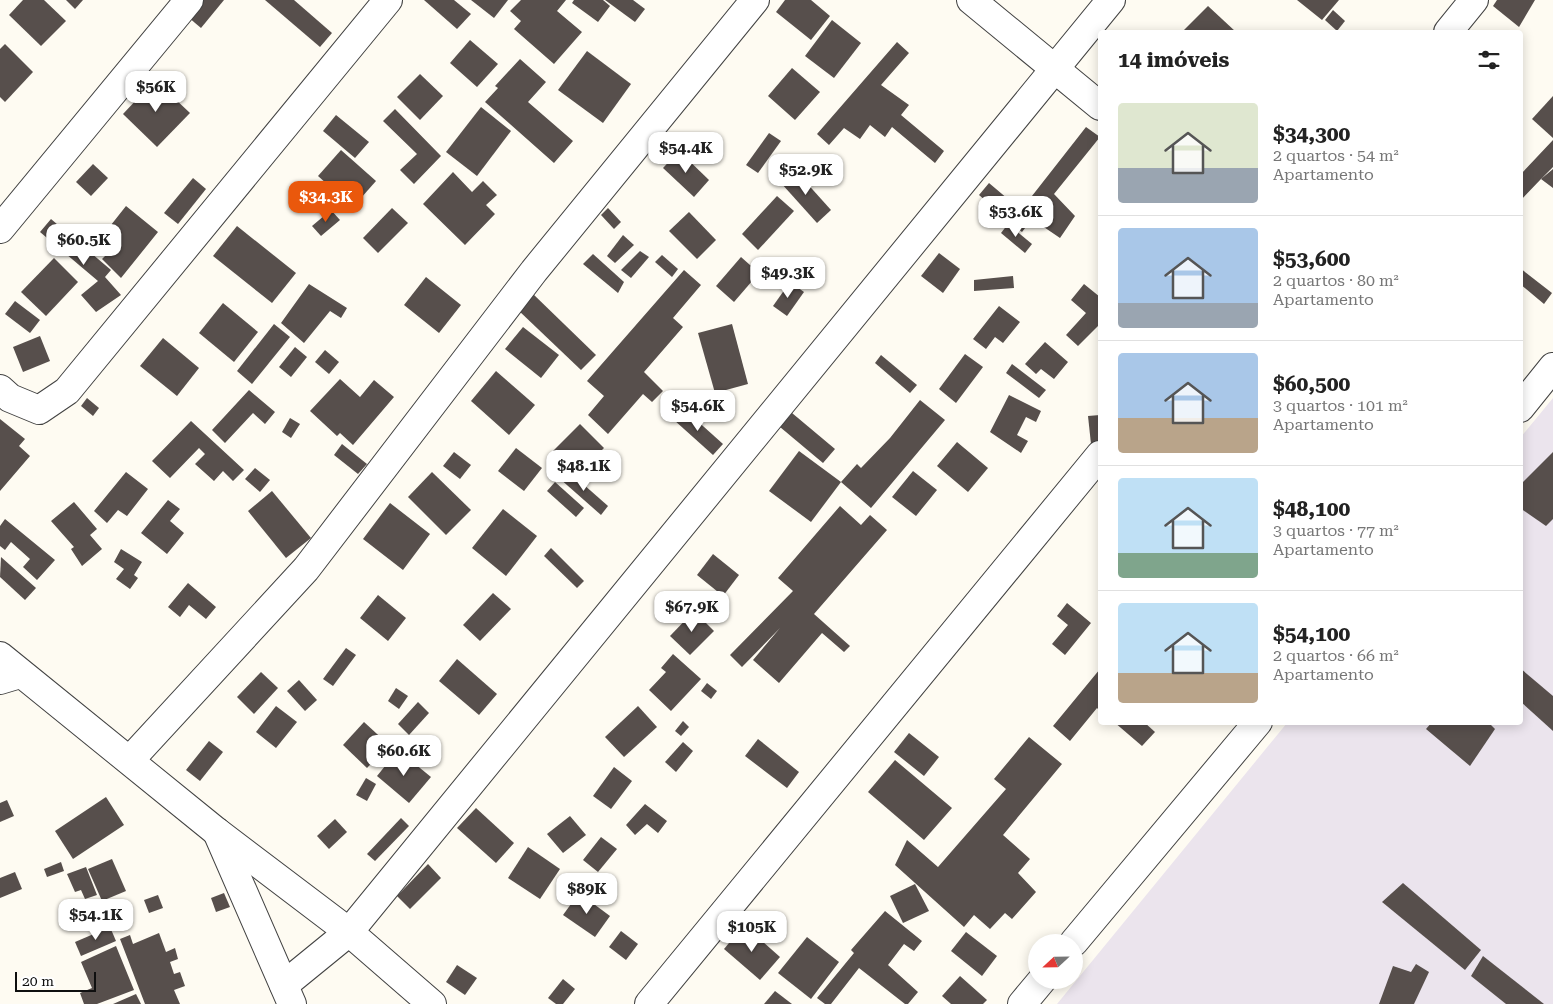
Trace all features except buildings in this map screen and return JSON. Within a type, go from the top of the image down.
[{"type":"street","points":[[0,229],[189,0]]},
{"type":"street","points":[[0,389],[10,398],[39,410],[67,391],[388,0]]},
{"type":"street","points":[[130,760],[306,569],[534,271],[755,0]]},
{"type":"street","points":[[971,0],[1098,104]]},
{"type":"street","points":[[217,832],[288,995],[350,932],[1057,69],[1111,0]]},
{"type":"street","points":[[1450,30],[1474,0]]},
{"type":"street","points":[[1523,404],[1553,366]]},
{"type":"street","points":[[649,1004],[1098,457]]},
{"type":"street","points":[[0,656],[10,677],[130,760],[217,832],[350,932],[432,1004]]},
{"type":"street","points":[[1081,934],[1255,725]]},
{"type":"street","points":[[1022,1004],[1034,989]]},
{"type":"shaded area","points":[[1553,398],[1553,1004],[1057,1004],[1069,989],[1083,989],[1083,972],[1285,725],[1523,725],[1523,434]]}]
